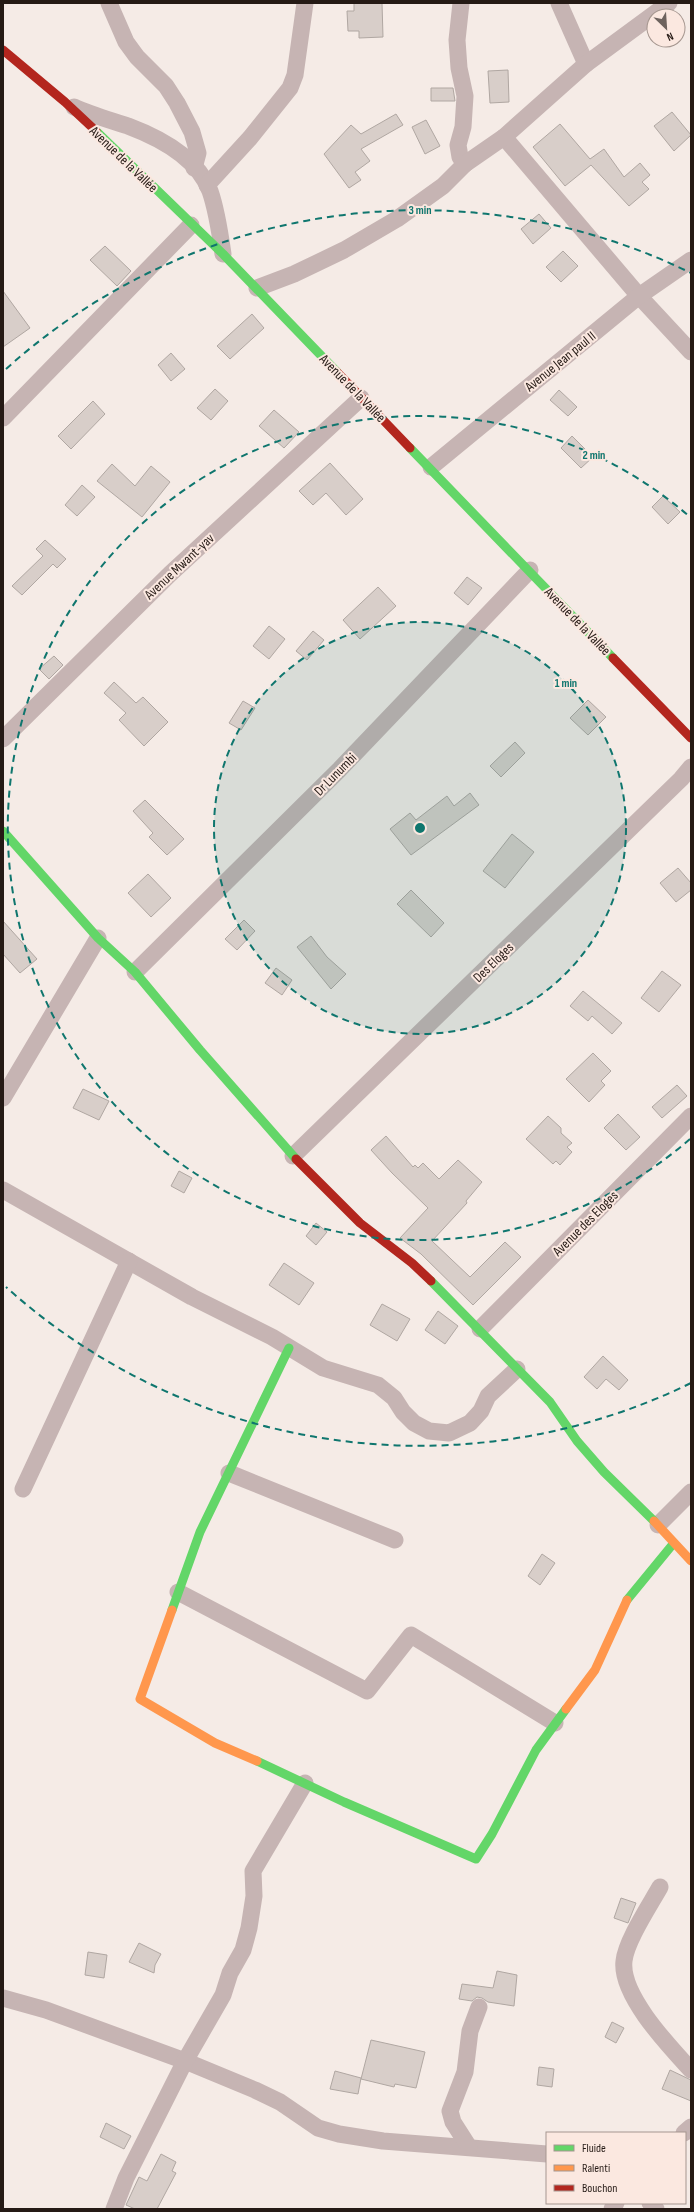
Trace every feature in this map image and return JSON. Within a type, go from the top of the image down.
[{"type":"street","points":[[109,3],[126,42],[137,57],[166,86],[192,132],[198,153],[194,168]]},
{"type":"street","points":[[207,185],[250,138],[290,88],[295,75],[305,3]]},
{"type":"street","points":[[461,3],[457,40],[459,68],[465,96],[462,127],[458,145],[460,157],[465,164]]},
{"type":"street","points":[[559,3],[586,64]]},
{"type":"street","points":[[257,288],[294,274],[344,250],[397,219],[437,190],[465,164],[504,138],[586,64],[669,3]]},
{"type":"street","name":"Avenue de la Vallée","points":[[3,50],[65,102],[223,254],[361,398],[431,467],[691,738]]},
{"type":"street","points":[[65,102],[155,137],[172,146],[194,168],[207,185],[215,208],[223,254]]},
{"type":"street","points":[[504,138],[639,296],[691,352]]},
{"type":"street","points":[[3,418],[192,225]]},
{"type":"street","name":"Avenue Jean paul II","points":[[431,467],[639,296],[691,260]]},
{"type":"street","name":"Avenue Mwant-yav","points":[[3,740],[170,574],[361,398]]},
{"type":"street","name":"Dr Lunumbi","points":[[135,972],[339,770],[530,570]]},
{"type":"street","name":"Des Eloges","points":[[293,1156],[681,779],[691,767]]},
{"type":"street","points":[[3,830],[98,938],[135,972],[200,1050],[293,1156],[360,1223],[412,1263],[480,1329],[550,1402],[577,1440],[604,1472],[658,1525],[691,1561]]},
{"type":"street","points":[[3,1098],[98,938]]},
{"type":"street","name":"Avenue des Eloges","points":[[480,1329],[691,1116]]},
{"type":"street","points":[[3,1190],[192,1297],[272,1337],[323,1368],[378,1385],[394,1398],[403,1412],[414,1424],[430,1431],[449,1433],[470,1423],[481,1411],[488,1396],[517,1369]]},
{"type":"street","points":[[23,1488],[129,1261]]},
{"type":"street","points":[[289,1348],[200,1532],[140,1699],[214,1743],[344,1802],[476,1859],[492,1834],[536,1750],[595,1670],[626,1601],[674,1544]]},
{"type":"street","points":[[229,1473],[395,1540]]},
{"type":"street","points":[[658,1525],[691,1492]]},
{"type":"street","points":[[178,1592],[367,1691],[412,1635],[556,1723]]},
{"type":"street","points":[[114,2209],[126,2178],[185,2061],[224,1995],[230,1973],[243,1950],[254,1896],[253,1871],[305,1783]]},
{"type":"street","points":[[660,1887],[628,1948],[624,1961],[626,1977],[636,2002],[661,2038],[691,2070]]},
{"type":"street","points":[[3,1998],[46,2010],[185,2061],[270,2096],[318,2128],[359,2138],[546,2154]]},
{"type":"street","points":[[469,2147],[453,2122],[450,2111],[465,2072],[470,2031],[479,2007]]},
{"type":"building","points":[[354,3],[382,3],[383,37],[359,38],[359,31],[348,31],[347,11],[354,11]]},
{"type":"building","points":[[508,70],[509,102],[490,103],[488,71]]},
{"type":"building","points":[[431,88],[453,88],[455,101],[431,101]]},
{"type":"building","points":[[672,112],[691,135],[674,151],[654,126]]},
{"type":"building","points":[[396,114],[403,125],[361,149],[370,161],[355,172],[361,180],[349,188],[324,154],[351,125],[361,134]]},
{"type":"building","points":[[426,120],[440,146],[425,154],[412,127]]},
{"type":"building","points":[[560,124],[590,159],[604,149],[624,177],[640,163],[650,175],[642,182],[649,189],[629,206],[591,165],[565,186],[533,147]]},
{"type":"building","points":[[539,214],[551,228],[533,244],[521,229]]},
{"type":"building","points":[[105,246],[131,271],[117,286],[90,260]]},
{"type":"building","points":[[563,251],[578,266],[561,282],[546,267]]},
{"type":"building","points":[[3,291],[30,328],[3,347]]},
{"type":"building","points":[[252,314],[264,328],[230,359],[217,346]]},
{"type":"building","points":[[171,353],[185,369],[171,381],[158,365]]},
{"type":"building","points":[[215,389],[228,401],[211,420],[197,408]]},
{"type":"building","points":[[559,390],[577,407],[568,416],[550,400]]},
{"type":"building","points":[[93,401],[105,414],[71,449],[58,436]]},
{"type":"building","points":[[274,410],[299,432],[284,448],[259,426]]},
{"type":"building","points":[[572,436],[593,457],[581,468],[561,448]]},
{"type":"building","points":[[330,463],[363,499],[346,515],[326,493],[313,505],[299,491]]},
{"type":"building","points":[[112,464],[135,486],[151,466],[170,482],[142,517],[97,481]]},
{"type":"building","points":[[82,485],[95,497],[77,516],[65,505]]},
{"type":"building","points":[[663,496],[680,512],[668,524],[652,507]]},
{"type":"building","points":[[45,540],[66,559],[57,568],[53,564],[22,595],[12,586],[43,556],[36,549]]},
{"type":"building","points":[[467,577],[482,588],[468,605],[454,593]]},
{"type":"building","points":[[378,587],[396,606],[360,639],[343,620]]},
{"type":"building","points":[[269,626],[285,639],[269,659],[253,646]]},
{"type":"building","points":[[313,631],[324,640],[307,660],[296,651]]},
{"type":"building","points":[[54,656],[63,665],[49,679],[39,669]]},
{"type":"building","points":[[114,682],[136,703],[143,697],[168,722],[144,746],[119,720],[126,713],[104,693]]},
{"type":"building","points":[[588,700],[606,717],[588,735],[570,718]]},
{"type":"building","points":[[243,701],[255,708],[241,730],[229,723]]},
{"type":"building","points":[[515,742],[525,753],[501,777],[490,766]]},
{"type":"building","points":[[470,793],[479,805],[411,855],[390,829],[410,813],[416,820],[447,796],[454,806]]},
{"type":"building","points":[[145,800],[184,839],[167,855],[149,837],[153,833],[133,811]]},
{"type":"building","points":[[512,834],[534,852],[505,888],[483,871]]},
{"type":"building","points":[[678,868],[691,883],[691,890],[676,902],[660,883]]},
{"type":"building","points":[[148,874],[171,898],[151,917],[128,893]]},
{"type":"building","points":[[411,890],[444,923],[431,937],[397,904]]},
{"type":"building","points":[[244,920],[255,931],[237,950],[225,939]]},
{"type":"building","points":[[3,921],[37,959],[20,973],[3,954]]},
{"type":"building","points":[[311,936],[327,957],[346,974],[331,989],[297,947]]},
{"type":"building","points":[[276,968],[292,980],[282,995],[265,983]]},
{"type":"building","points":[[662,971],[681,985],[659,1012],[641,998]]},
{"type":"building","points":[[583,991],[622,1023],[612,1034],[592,1016],[588,1021],[570,1006]]},
{"type":"building","points":[[593,1053],[611,1071],[601,1081],[605,1085],[589,1102],[566,1079]]},
{"type":"building","points":[[677,1085],[687,1096],[662,1118],[652,1107]]},
{"type":"building","points":[[83,1089],[109,1101],[99,1120],[73,1108]]},
{"type":"building","points":[[618,1114],[640,1137],[626,1150],[604,1128]]},
{"type":"building","points":[[548,1116],[561,1128],[561,1133],[572,1143],[567,1147],[572,1152],[560,1165],[556,1161],[553,1164],[526,1139]]},
{"type":"building","points":[[386,1136],[413,1167],[415,1165],[418,1168],[423,1163],[439,1179],[458,1160],[482,1182],[466,1201],[467,1203],[432,1241],[470,1277],[505,1242],[521,1257],[473,1305],[421,1254],[400,1238],[428,1208],[371,1150]]},
{"type":"building","points":[[179,1171],[192,1178],[184,1193],[171,1186]]},
{"type":"building","points":[[316,1223],[327,1232],[316,1245],[306,1236]]},
{"type":"building","points":[[284,1263],[314,1283],[299,1305],[269,1285]]},
{"type":"building","points":[[382,1304],[410,1319],[397,1341],[370,1325]]},
{"type":"building","points":[[438,1311],[458,1326],[445,1344],[425,1330]]},
{"type":"building","points":[[603,1356],[628,1380],[619,1390],[606,1379],[597,1389],[584,1377]]},
{"type":"building","points":[[542,1554],[555,1563],[540,1585],[528,1576]]},
{"type":"building","points":[[621,1898],[636,1903],[628,1923],[614,1918]]},
{"type":"building","points":[[139,1943],[161,1954],[155,1965],[154,1973],[129,1962]]},
{"type":"building","points":[[88,1952],[107,1955],[104,1978],[85,1975]]},
{"type":"building","points":[[497,1971],[517,1975],[514,2006],[488,2002],[477,1997],[472,2001],[459,1999],[462,1984],[493,1988]]},
{"type":"building","points":[[612,2022],[624,2028],[616,2043],[605,2037]]},
{"type":"building","points":[[371,2040],[425,2052],[416,2088],[395,2084],[394,2087],[361,2079]]},
{"type":"building","points":[[539,2067],[554,2069],[552,2087],[537,2085]]},
{"type":"building","points":[[670,2070],[691,2080],[691,2101],[662,2089]]},
{"type":"building","points":[[335,2071],[361,2078],[358,2094],[330,2089]]},
{"type":"building","points":[[106,2123],[131,2136],[124,2149],[100,2137]]},
{"type":"building","points":[[161,2154],[176,2162],[172,2171],[176,2173],[157,2209],[135,2209],[126,2205],[139,2177],[147,2181]]},
{"type":"traffic: fast","points":[[96,131],[223,254],[337,372]]},
{"type":"traffic: fast","points":[[410,448],[613,658]]},
{"type":"traffic: fast","points":[[3,831],[98,938],[135,972],[200,1050],[296,1159]]},
{"type":"traffic: fast","points":[[431,1281],[550,1402],[577,1441],[604,1472],[654,1521]]},
{"type":"traffic: fast","points":[[172,1610],[200,1532],[289,1348]]},
{"type":"traffic: fast","points":[[627,1600],[673,1544]]},
{"type":"traffic: fast","points":[[257,1761],[344,1802],[476,1859],[492,1834],[536,1750],[566,1709]]},
{"type":"traffic: slow","points":[[654,1521],[691,1561]]},
{"type":"traffic: slow","points":[[566,1709],[595,1670],[627,1600]]},
{"type":"traffic: slow","points":[[172,1610],[140,1699],[215,1743],[257,1761]]},
{"type":"traffic: jam","points":[[3,50],[65,102],[96,131]]},
{"type":"traffic: jam","points":[[337,372],[410,448]]},
{"type":"traffic: jam","points":[[613,658],[691,738]]},
{"type":"traffic: jam","points":[[296,1159],[360,1223],[412,1263],[431,1281]]}]
